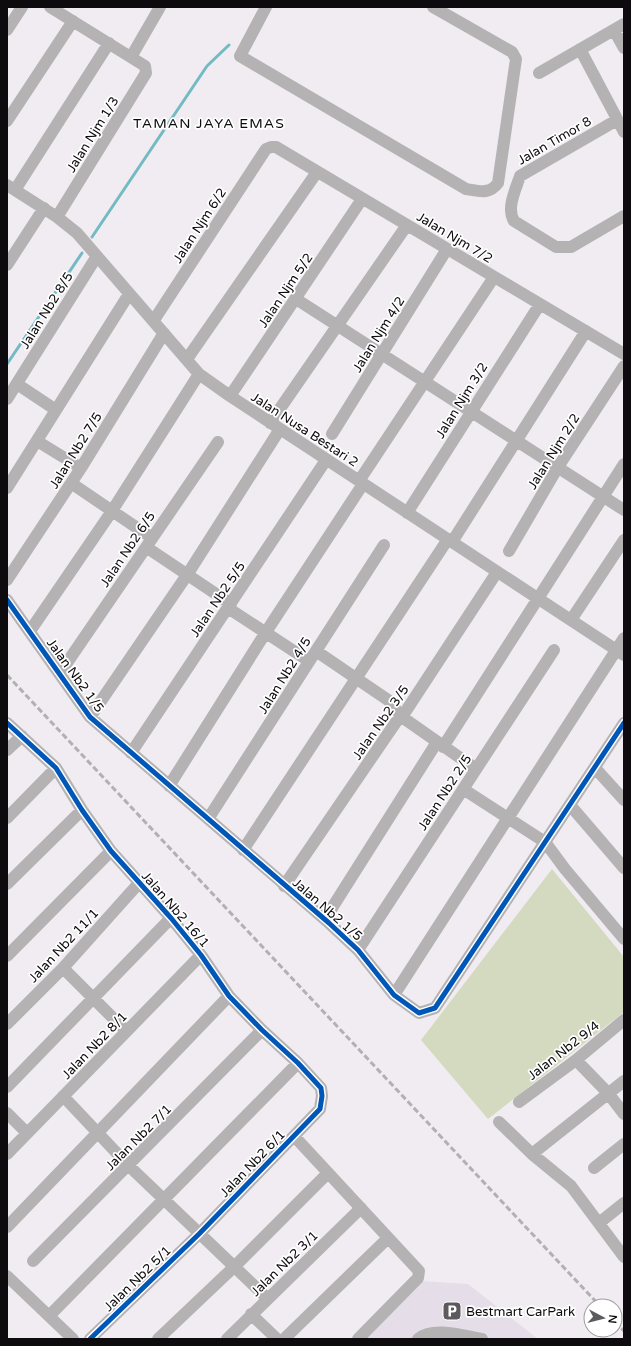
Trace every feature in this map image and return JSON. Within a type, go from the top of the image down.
[{"type":"street","points":[[7,30],[22,7]]},
{"type":"street","points":[[50,7],[131,57],[157,8]]},
{"type":"street","points":[[266,7],[240,56],[466,189],[484,192],[492,190],[498,183],[516,59],[512,52],[433,7]]},
{"type":"street","points":[[7,121],[73,21]]},
{"type":"street","points":[[539,73],[619,27],[624,48]]},
{"type":"street","points":[[11,187],[109,43]]},
{"type":"street","points":[[580,50],[624,132]]},
{"type":"street","name":"Jalan Njm 1/3","points":[[57,217],[146,73],[145,66],[131,57]]},
{"type":"street","name":"Jalan Timor 8","points":[[617,120],[520,176],[510,208],[510,216],[514,221],[556,247],[564,248],[571,247],[624,216]]},
{"type":"street","name":"Jalan Njm 7/2","points":[[271,147],[276,147],[624,354]]},
{"type":"street","name":"Jalan Njm 6/2","points":[[154,320],[266,149],[271,147]]},
{"type":"street","points":[[187,359],[317,172]]},
{"type":"street","name":"Jalan Nusa Bestari 2","points":[[11,187],[57,217],[77,233],[129,294],[154,320],[199,374],[326,460],[620,652]]},
{"type":"street","name":"Jalan Njm 5/2","points":[[230,396],[362,199]]},
{"type":"street","points":[[7,265],[44,208]]},
{"type":"street","points":[[90,717],[187,575],[275,426],[338,326],[407,225]]},
{"type":"street","name":"Jalan Njm 4/2","points":[[332,434],[448,249]]},
{"type":"street","name":"Jalan Nb2 8/5","points":[[7,399],[97,256]]},
{"type":"street","points":[[169,786],[425,382],[494,277]]},
{"type":"street","points":[[7,488],[129,294]]},
{"type":"street","points":[[296,298],[624,510]]},
{"type":"street","name":"Jalan Njm 3/2","points":[[408,513],[470,411],[540,304]]},
{"type":"street","points":[[243,850],[356,678],[517,441],[586,331]]},
{"type":"street","name":"Jalan Nb2 7/5","points":[[7,580],[81,468],[164,333]]},
{"type":"street","name":"Jalan Njm 2/2","points":[[509,551],[558,467],[624,366]]},
{"type":"street","points":[[30,631],[112,511],[199,374]]},
{"type":"street","points":[[17,384],[56,410]]},
{"type":"street","points":[[37,441],[81,468]]},
{"type":"street","name":"Jalan Nb2 6/5","points":[[60,673],[218,442]]},
{"type":"street","name":"Jalan Nb2 5/5","points":[[131,753],[326,460]]},
{"type":"street","points":[[325,919],[538,598],[624,464]]},
{"type":"street","points":[[71,483],[112,511],[187,575],[266,632],[310,661]]},
{"type":"street","points":[[571,620],[624,540]]},
{"type":"street","name":"Jalan Nb2 4/5","points":[[208,819],[384,545]]},
{"type":"street","name":"Jalan Nb2 3/5","points":[[284,886],[396,722],[402,717],[497,572]]},
{"type":"street","name":"Jalan Nb2 1/5","points":[[7,600],[90,717],[284,886],[325,919],[358,950],[394,995],[419,1013],[435,1008],[624,723]]},
{"type":"street","points":[[394,995],[508,818],[620,652],[624,638]]},
{"type":"street","name":"Jalan Nb2 2/5","points":[[358,950],[554,650]]},
{"type":"street","points":[[316,651],[388,700],[402,717],[476,769]]},
{"type":"street","name":"Jalan Nb2 16/1","points":[[7,723],[56,768],[82,810],[111,851],[171,918],[230,996],[262,1030],[298,1063],[321,1088],[322,1096],[320,1108]]},
{"type":"street","points":[[7,750],[22,736]]},
{"type":"street","points":[[7,818],[56,768]]},
{"type":"street","points":[[595,768],[624,800]]},
{"type":"street","points":[[463,789],[545,842],[565,869],[624,939]]},
{"type":"street","points":[[570,805],[624,868]]},
{"type":"street","points":[[7,884],[82,810]]},
{"type":"street","points":[[7,956],[111,851]]},
{"type":"street","name":"Jalan Nb2 11/1","points":[[7,1024],[62,968],[139,883]]},
{"type":"street","points":[[7,1087],[171,918]]},
{"type":"street","name":"Jalan Nb2 8/1","points":[[7,1154],[200,955]]},
{"type":"street","points":[[62,968],[126,1031]]},
{"type":"street","points":[[7,1227],[230,996]]},
{"type":"street","name":"Jalan Nb2 9/4","points":[[519,1102],[576,1060],[624,1020]]},
{"type":"street","name":"Jalan Nb2 7/1","points":[[33,1261],[129,1166],[262,1030]]},
{"type":"street","points":[[576,1060],[608,1093],[624,1114]]},
{"type":"street","points":[[49,1316],[298,1063]]},
{"type":"street","points":[[532,1154],[624,1080]]},
{"type":"street","points":[[63,1096],[129,1166],[267,1298]]},
{"type":"street","name":"Jalan Nb2 6/1","points":[[199,1234],[320,1108]]},
{"type":"street","points":[[7,1113],[27,1133]]},
{"type":"street","points":[[499,1122],[532,1154],[571,1186],[624,1257]]},
{"type":"street","points":[[294,1136],[419,1272],[418,1278],[358,1339]]},
{"type":"street","points":[[594,1168],[624,1144]]},
{"type":"street","points":[[158,1339],[234,1267],[328,1173]]},
{"type":"street","points":[[598,1223],[624,1203]]},
{"type":"street","name":"Jalan Nb2 3/1","points":[[227,1339],[267,1298],[361,1208]]},
{"type":"street","name":"Jalan Nb2 5/1","points":[[90,1339],[199,1234]]},
{"type":"street","points":[[284,1339],[388,1238]]},
{"type":"street","points":[[9,1283],[49,1316],[73,1339]]},
{"type":"street","points":[[251,1314],[277,1339]]},
{"type":"street","points":[[418,1339],[422,1336],[438,1333],[482,1339]]},
{"type":"shaded area","points":[[421,1281],[468,1284],[538,1339],[364,1339]]},
{"type":"green space","points":[[552,869],[624,957],[624,1012],[488,1119],[421,1040]]},
{"type":"waterway","points":[[92,237],[207,66],[229,45]]},
{"type":"waterway","points":[[7,364],[82,253]]},
{"type":"railway","points":[[7,675],[592,1298]]},
{"type":"cycle path","points":[[7,600],[90,717],[329,923],[358,950],[394,995],[419,1013],[435,1008],[624,723]]},
{"type":"cycle path","points":[[7,723],[56,768],[82,810],[111,851],[171,918],[201,955],[229,996],[262,1030],[298,1063],[321,1088],[322,1096],[320,1109],[199,1234],[90,1339]]},
{"type":"place","name":"Bestmart CarPark","points":[[452,1311]]},
{"type":"district","name":"TAMAN JAYA EMAS","points":[[209,123]]}]
